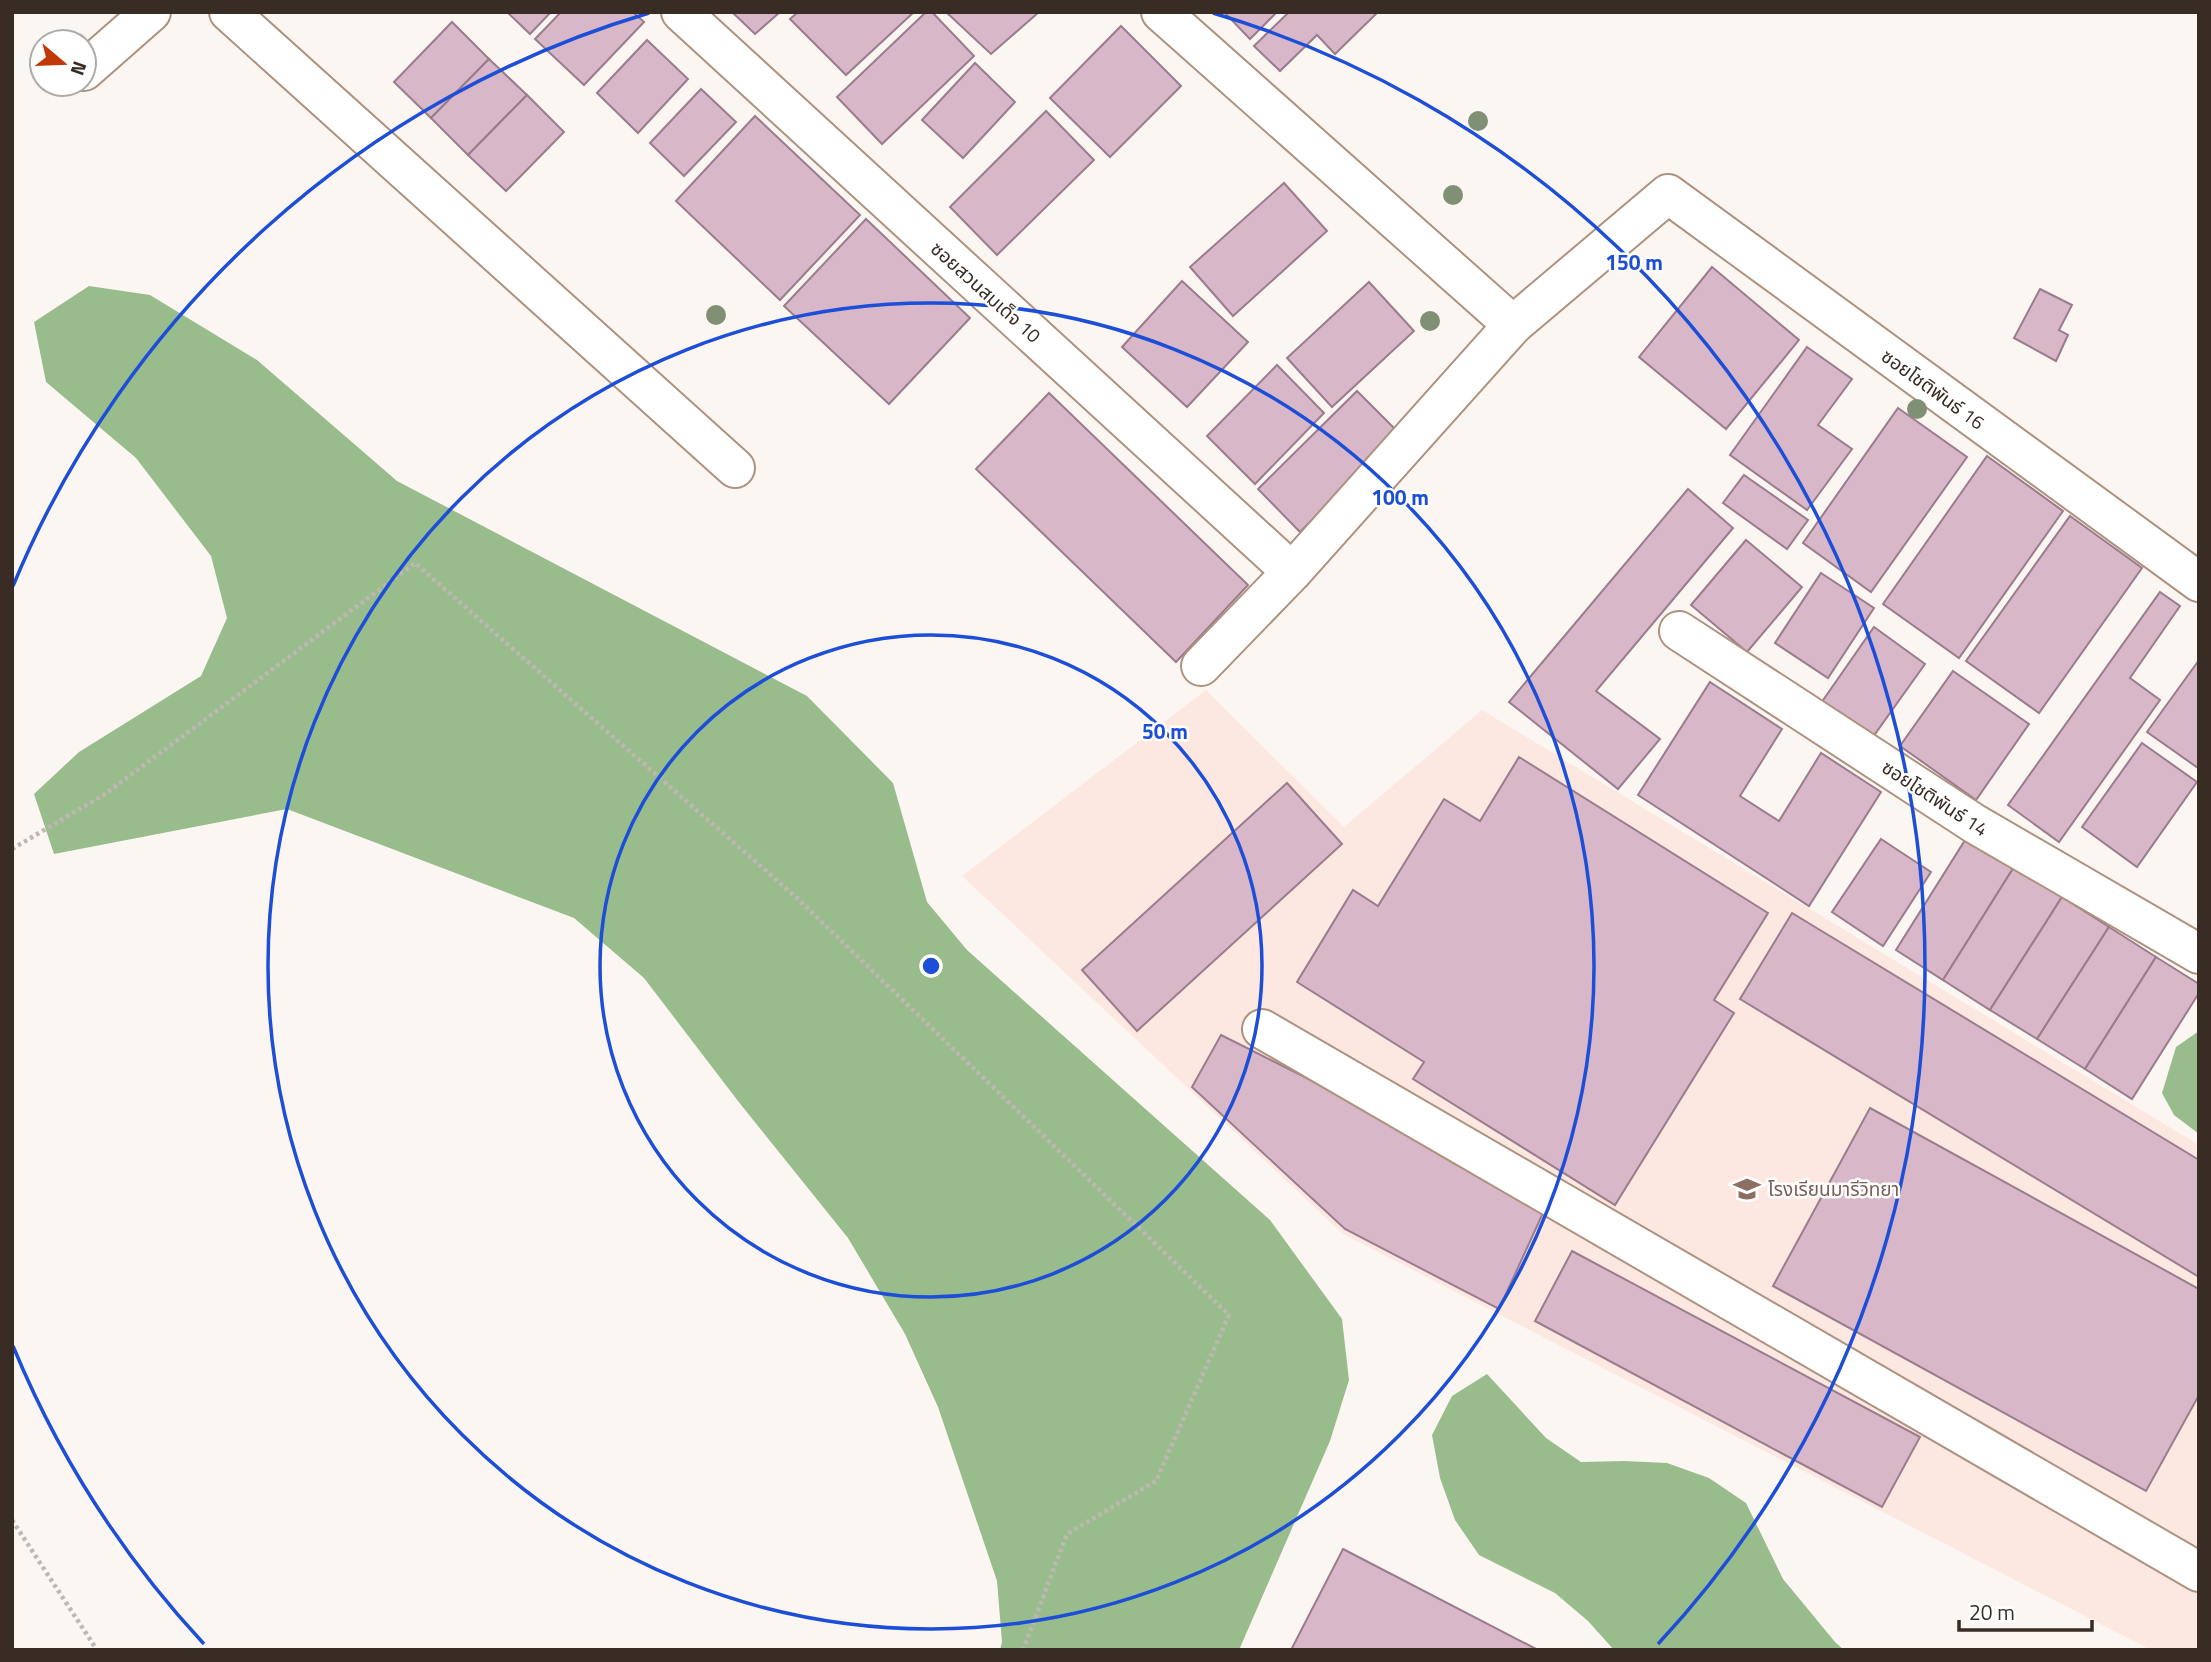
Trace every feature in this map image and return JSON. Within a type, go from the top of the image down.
[{"type":"street","points":[[98,58],[151,12]]},
{"type":"street","points":[[229,12],[735,468]]},
{"type":"street","name":"ซอยสวนสมเด็จ 10","points":[[681,12],[1292,572]]},
{"type":"street","points":[[1161,12],[1513,325],[1292,572],[1201,666]]},
{"type":"street","name":"ซอยโชติพันธ์ 16","points":[[1513,325],[1668,194],[2199,582]]},
{"type":"street","name":"ซอยโชติพันธ์ 14","points":[[1679,631],[1975,824],[2199,954]]},
{"type":"street","points":[[1262,1029],[2199,1572]]},
{"type":"path","points":[[12,849],[105,794],[415,563],[797,900],[1229,1315],[1156,1481],[1067,1534],[1023,1650]]},
{"type":"path","points":[[12,1520],[97,1650]]},
{"type":"shaded area","name":"โรงเรียนมารีวิทยา","points":[[1206,690],[1344,827],[1482,710],[2199,1145],[2199,1650],[2151,1650],[1343,1234],[962,876]]},
{"type":"green space","points":[[89,286],[150,295],[257,360],[397,481],[807,696],[893,783],[927,902],[967,950],[1270,1220],[1342,1319],[1349,1380],[1330,1441],[1239,1650],[1000,1650],[1002,1642],[997,1581],[938,1407],[905,1334],[848,1238],[644,978],[574,918],[287,809],[54,854],[34,794],[79,752],[201,676],[227,618],[211,556],[136,458],[46,382],[34,322]]},
{"type":"green space","points":[[2199,1031],[2199,1134],[2174,1115],[2162,1093],[2176,1047]]},
{"type":"green space","points":[[1487,1374],[1546,1438],[1581,1462],[1667,1463],[1709,1478],[1746,1503],[1783,1579],[1844,1650],[1614,1650],[1588,1621],[1555,1593],[1479,1555],[1455,1520],[1440,1478],[1432,1435],[1452,1396]]},
{"type":"building","points":[[507,12],[551,12],[530,34]]},
{"type":"building","points":[[561,12],[633,12],[644,22],[584,85],[535,39]]},
{"type":"building","points":[[732,12],[780,12],[755,34]]},
{"type":"building","points":[[798,12],[914,12],[846,75],[790,19]]},
{"type":"building","points":[[926,12],[932,12],[974,56],[882,144],[837,97]]},
{"type":"building","points":[[946,12],[1039,12],[991,54]]},
{"type":"building","points":[[1224,12],[1277,12],[1250,39]]},
{"type":"building","points":[[1289,12],[1378,12],[1335,54],[1317,35],[1280,71],[1254,46]]},
{"type":"building","points":[[452,22],[489,59],[431,118],[394,82]]},
{"type":"building","points":[[1121,26],[1181,86],[1110,157],[1050,98]]},
{"type":"building","points":[[647,40],[688,79],[638,133],[597,93]]},
{"type":"building","points":[[489,59],[527,95],[468,155],[431,118]]},
{"type":"building","points":[[975,63],[1015,102],[963,158],[922,120]]},
{"type":"building","points":[[701,89],[736,122],[684,176],[650,143]]},
{"type":"building","points":[[527,95],[564,132],[506,191],[468,155]]},
{"type":"building","points":[[1046,111],[1094,160],[997,255],[950,207]]},
{"type":"building","points":[[755,116],[860,215],[780,300],[676,201]]},
{"type":"building","points":[[1284,183],[1327,231],[1233,316],[1190,267]]},
{"type":"building","points":[[866,219],[970,318],[889,404],[784,306]]},
{"type":"building","points":[[1712,267],[1799,340],[1726,429],[1639,357]]},
{"type":"building","points":[[1182,281],[1248,342],[1187,407],[1122,347]]},
{"type":"building","points":[[1369,282],[1414,331],[1332,407],[1287,358]]},
{"type":"building","points":[[2040,289],[2072,305],[2059,330],[2068,335],[2056,361],[2014,338]]},
{"type":"building","points":[[1807,347],[1852,379],[1818,425],[1852,449],[1807,510],[1730,455]]},
{"type":"building","points":[[1277,365],[1324,413],[1255,484],[1207,436]]},
{"type":"building","points":[[1357,391],[1399,433],[1300,532],[1258,489]]},
{"type":"building","points":[[1049,393],[1248,585],[1176,662],[976,469]]},
{"type":"building","points":[[1898,408],[1967,457],[1871,592],[1803,543]]},
{"type":"building","points":[[1987,456],[2063,511],[1959,658],[1883,604]]},
{"type":"building","points":[[1744,475],[1808,520],[1787,549],[1723,503]]},
{"type":"building","points":[[1688,489],[1733,528],[1596,691],[1660,739],[1618,789],[1509,702]]},
{"type":"building","points":[[2070,516],[2142,568],[2039,713],[1966,661]]},
{"type":"building","points":[[1746,540],[1802,587],[1747,652],[1691,605]]},
{"type":"building","points":[[1821,573],[1874,608],[1828,678],[1775,643]]},
{"type":"building","points":[[2160,592],[2180,606],[2130,678],[2160,700],[2059,842],[2008,805]]},
{"type":"building","points":[[1874,627],[1925,664],[1870,741],[1819,706]]},
{"type":"building","points":[[2199,660],[2199,768],[2198,768],[2147,732]]},
{"type":"building","points":[[1953,671],[2029,724],[1976,800],[1900,746]]},
{"type":"building","points":[[1710,682],[1782,729],[1740,796],[1779,821],[1821,753],[1881,792],[1809,906],[1638,795]]},
{"type":"building","points":[[2142,743],[2197,782],[2137,867],[2082,827]]},
{"type":"building","points":[[1519,757],[1768,913],[1714,1000],[1734,1013],[1615,1205],[1413,1079],[1424,1062],[1297,982],[1353,890],[1378,906],[1444,799],[1480,821]]},
{"type":"building","points":[[1287,783],[1342,844],[1137,1031],[1082,970]]},
{"type":"building","points":[[1967,837],[2014,867],[1943,980],[1896,950]]},
{"type":"building","points":[[1881,839],[1931,872],[1883,946],[1832,912]]},
{"type":"building","points":[[2014,867],[2062,897],[1990,1010],[1943,980]]},
{"type":"building","points":[[2062,897],[2109,927],[2037,1039],[1990,1010]]},
{"type":"building","points":[[1792,913],[2199,1160],[2199,1277],[1740,999]]},
{"type":"building","points":[[2109,927],[2156,957],[2085,1069],[2037,1039]]},
{"type":"building","points":[[2156,957],[2199,984],[2199,993],[2132,1099],[2085,1069]]},
{"type":"building","points":[[1221,1035],[1549,1200],[1499,1309],[1345,1229],[1192,1087]]},
{"type":"building","points":[[1870,1108],[2199,1289],[2199,1395],[2146,1491],[1773,1286]]},
{"type":"building","points":[[1572,1251],[1920,1437],[1882,1507],[1535,1321]]},
{"type":"building","points":[[1343,1549],[1538,1650],[1291,1650]]},
{"type":"place","name":"โรงเรียนมารีวิทยา","points":[[1747,1189]]}]
